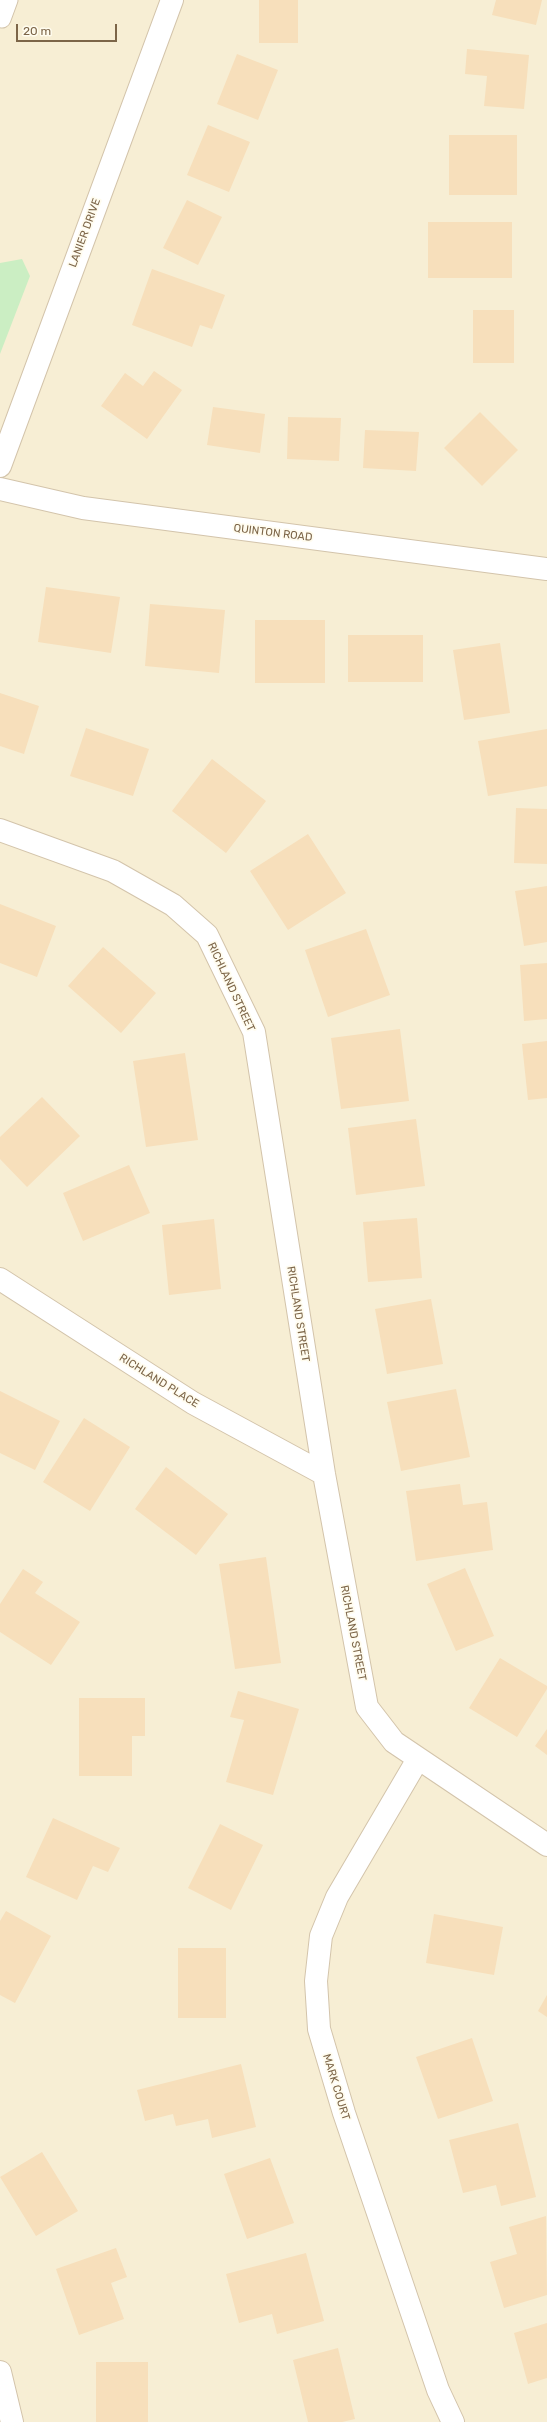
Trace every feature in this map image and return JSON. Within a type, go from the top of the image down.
[{"type":"street","name":"LANIER DRIVE","points":[[0,466],[120,137],[172,0]]},
{"type":"street","name":"QUINTON ROAD","points":[[0,489],[83,508],[547,569]]},
{"type":"street","name":"RICHLAND STREET","points":[[0,830],[113,871],[173,906],[207,935],[254,1032],[324,1474],[367,1707],[394,1742],[547,1845]]},
{"type":"street","name":"RICHLAND PLACE","points":[[0,1279],[194,1403],[324,1474]]},
{"type":"street","name":"MARK COURT","points":[[418,1759],[338,1897],[321,1936],[316,1980],[319,2030],[344,2113],[438,2390],[453,2422]]},
{"type":"street","points":[[0,2372],[12,2422]]},
{"type":"lane","points":[[2,19],[9,0]]},
{"type":"shaded area","points":[[0,0],[547,0],[547,2422],[0,2422]]},
{"type":"green space","points":[[22,259],[30,276],[0,354],[0,263]]},
{"type":"building","points":[[259,0],[298,0],[298,43],[259,43]]},
{"type":"building","points":[[496,0],[542,0],[536,25],[492,15]]},
{"type":"building","points":[[467,49],[529,55],[524,109],[484,106],[487,76],[465,74]]},
{"type":"building","points":[[237,54],[278,70],[258,120],[217,104]]},
{"type":"building","points":[[208,125],[250,142],[229,192],[187,175]]},
{"type":"building","points":[[449,135],[517,135],[517,195],[449,195]]},
{"type":"building","points":[[187,200],[222,217],[198,265],[163,248]]},
{"type":"building","points":[[428,222],[512,222],[512,278],[428,278]]},
{"type":"building","points":[[152,269],[225,295],[212,329],[200,325],[192,347],[132,325]]},
{"type":"building","points":[[473,310],[514,310],[514,363],[473,363]]},
{"type":"building","points":[[154,371],[182,390],[147,439],[101,406],[125,373],[143,386]]},
{"type":"building","points":[[213,407],[265,414],[260,453],[207,445]]},
{"type":"building","points":[[480,412],[518,450],[482,486],[444,448]]},
{"type":"building","points":[[288,417],[341,418],[339,461],[287,459]]},
{"type":"building","points":[[365,430],[419,432],[416,471],[363,468]]},
{"type":"building","points":[[46,587],[120,597],[111,653],[38,642]]},
{"type":"building","points":[[150,604],[225,610],[219,673],[145,666]]},
{"type":"building","points":[[255,620],[325,620],[325,683],[255,683]]},
{"type":"building","points":[[348,635],[423,635],[423,682],[348,682]]},
{"type":"building","points":[[500,643],[510,713],[464,720],[453,650]]},
{"type":"building","points":[[0,693],[39,706],[24,754],[0,746]]},
{"type":"building","points":[[86,728],[149,749],[133,796],[70,776]]},
{"type":"building","points":[[547,729],[547,786],[488,796],[478,741]]},
{"type":"building","points":[[212,759],[266,801],[226,853],[172,811]]},
{"type":"building","points":[[516,808],[547,809],[547,864],[514,863]]},
{"type":"building","points":[[308,834],[346,893],[288,930],[250,871]]},
{"type":"building","points":[[547,886],[547,942],[524,946],[515,891]]},
{"type":"building","points":[[0,904],[56,926],[37,977],[0,963]]},
{"type":"building","points":[[366,929],[390,995],[328,1017],[305,950]]},
{"type":"building","points":[[103,947],[156,993],[121,1033],[68,986]]},
{"type":"building","points":[[547,963],[547,1019],[524,1021],[520,965]]},
{"type":"building","points":[[400,1029],[409,1101],[341,1109],[331,1038]]},
{"type":"building","points":[[547,1041],[547,1098],[528,1100],[522,1044]]},
{"type":"building","points":[[185,1053],[198,1140],[146,1147],[133,1061]]},
{"type":"building","points":[[42,1097],[80,1136],[27,1187],[0,1159],[0,1137]]},
{"type":"building","points":[[416,1119],[425,1186],[356,1195],[348,1128]]},
{"type":"building","points":[[129,1165],[150,1213],[83,1241],[63,1193]]},
{"type":"building","points":[[417,1218],[422,1278],[368,1282],[363,1222]]},
{"type":"building","points":[[214,1219],[221,1289],[169,1295],[162,1225]]},
{"type":"building","points":[[431,1299],[443,1364],[387,1374],[375,1309]]},
{"type":"building","points":[[456,1389],[470,1457],[401,1471],[387,1402]]},
{"type":"building","points":[[0,1391],[60,1421],[35,1470],[0,1453]]},
{"type":"building","points":[[84,1418],[130,1447],[90,1511],[43,1482]]},
{"type":"building","points":[[166,1467],[228,1514],[196,1555],[135,1509]]},
{"type":"building","points":[[460,1484],[463,1505],[487,1502],[493,1550],[416,1561],[406,1491]]},
{"type":"building","points":[[266,1557],[281,1663],[235,1669],[219,1564]]},
{"type":"building","points":[[465,1568],[494,1636],[456,1651],[427,1584]]},
{"type":"building","points":[[23,1569],[43,1582],[35,1593],[80,1622],[51,1665],[0,1632],[0,1604]]},
{"type":"building","points":[[500,1658],[547,1686],[547,1689],[517,1737],[469,1708]]},
{"type":"building","points":[[238,1691],[299,1709],[273,1795],[226,1782],[244,1720],[230,1717]]},
{"type":"building","points":[[79,1698],[145,1698],[145,1736],[132,1736],[132,1776],[79,1776]]},
{"type":"building","points":[[547,1729],[547,1755],[535,1746]]},
{"type":"building","points":[[53,1818],[120,1848],[108,1872],[93,1866],[77,1900],[26,1877]]},
{"type":"building","points":[[220,1824],[263,1845],[231,1910],[188,1888]]},
{"type":"building","points":[[6,1911],[51,1936],[15,2003],[0,1995],[0,1921]]},
{"type":"building","points":[[434,1914],[503,1927],[494,1975],[426,1963]]},
{"type":"building","points":[[178,1948],[226,1948],[226,2018],[178,2018]]},
{"type":"building","points":[[547,1995],[547,2017],[538,2011]]},
{"type":"building","points":[[472,2038],[493,2101],[438,2119],[416,2057]]},
{"type":"building","points":[[241,2064],[256,2127],[212,2138],[208,2119],[176,2126],[173,2114],[145,2121],[137,2090]]},
{"type":"building","points":[[518,2123],[536,2197],[501,2206],[496,2185],[463,2193],[449,2140]]},
{"type":"building","points":[[42,2152],[78,2211],[36,2236],[0,2177]]},
{"type":"building","points":[[270,2158],[294,2223],[247,2239],[224,2174]]},
{"type":"building","points":[[546,2216],[547,2295],[504,2308],[490,2262],[517,2254],[509,2227]]},
{"type":"building","points":[[116,2248],[127,2277],[111,2283],[124,2319],[79,2335],[56,2269]]},
{"type":"building","points":[[306,2253],[324,2321],[277,2334],[272,2314],[239,2323],[226,2274]]},
{"type":"building","points":[[547,2323],[547,2378],[528,2384],[514,2333]]},
{"type":"building","points":[[338,2348],[355,2419],[342,2422],[308,2422],[293,2360]]},
{"type":"building","points":[[96,2362],[148,2362],[148,2422],[96,2422]]}]
